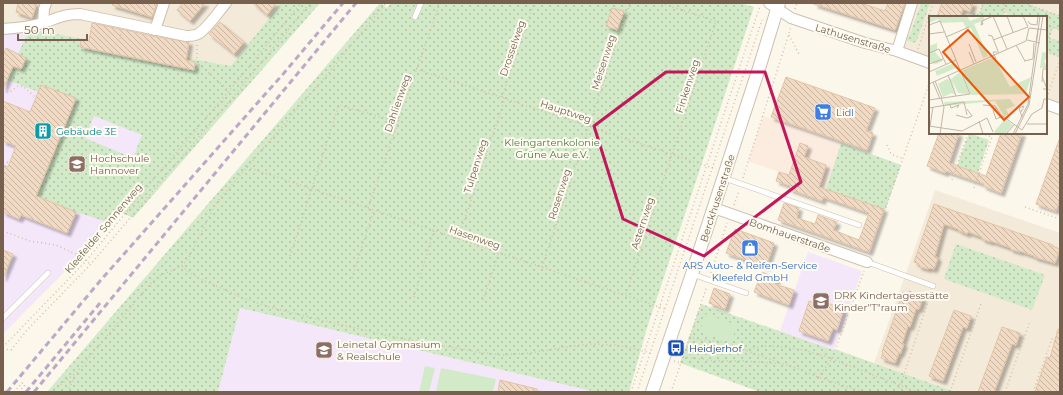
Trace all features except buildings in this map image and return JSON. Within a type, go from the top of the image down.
[{"type":"street","points":[[43,23],[46,3]]},
{"type":"street","points":[[156,30],[164,3]]},
{"type":"street","points":[[3,29],[23,28],[70,14],[80,14],[192,36],[197,35],[205,29],[226,3]]},
{"type":"street","points":[[897,51],[912,3]]},
{"type":"street","name":"Lathusenstraße","points":[[775,5],[791,18],[865,43],[897,51],[929,63]]},
{"type":"street","name":"Berckhusenstraße","points":[[652,392],[670,342],[761,62],[775,5]]},
{"type":"street","points":[[1047,104],[1060,109]]},
{"type":"street","name":"Bomhauerstraße","points":[[714,208],[867,262]]},
{"type":"lane","points":[[415,17],[421,3]]},
{"type":"lane","points":[[724,178],[859,225]]},
{"type":"lane","points":[[867,262],[933,286]]},
{"type":"lane","points":[[3,318],[48,273]]},
{"type":"lane","points":[[692,274],[746,293]]},
{"type":"path","name":"Kleefelder Sonnenweg","points":[[3,348],[86,261],[301,3]]},
{"type":"path","points":[[3,348],[11,350],[27,330],[90,264],[224,107],[310,3]]},
{"type":"path","points":[[51,392],[77,372],[151,283],[159,276],[182,266],[189,257],[216,203],[326,76],[386,3]]},
{"type":"path","name":"Dahlienweg","points":[[368,208],[440,3]]},
{"type":"path","name":"Drosselweg","points":[[502,97],[534,3]]},
{"type":"path","name":"Meisenweg","points":[[589,126],[630,3]]},
{"type":"path","name":"Finkenweg","points":[[660,3],[716,21],[672,155]]},
{"type":"path","points":[[631,392],[760,6],[763,3]]},
{"type":"path","points":[[915,58],[933,3]]},
{"type":"path","points":[[972,16],[974,13],[979,15],[983,3]]},
{"type":"path","points":[[1004,3],[1004,16]]},
{"type":"path","points":[[1024,3],[1060,16]]},
{"type":"path","points":[[1047,19],[1051,13]]},
{"type":"path","points":[[637,392],[763,18]]},
{"type":"path","points":[[429,20],[433,22]]},
{"type":"path","points":[[1047,25],[1060,30]]},
{"type":"path","points":[[1053,28],[1049,38],[1060,42]]},
{"type":"path","points":[[197,35],[197,62],[229,91]]},
{"type":"path","points":[[789,35],[799,54]]},
{"type":"path","points":[[1047,52],[1060,57]]},
{"type":"path","points":[[1047,96],[1060,60]]},
{"type":"path","name":"Hauptweg","points":[[416,69],[712,168]]},
{"type":"path","points":[[818,377],[832,359],[929,84]]},
{"type":"path","points":[[3,94],[18,86],[24,87],[36,98]]},
{"type":"path","name":"Tulpenweg","points":[[458,238],[505,98]]},
{"type":"path","points":[[290,256],[339,105],[398,122]]},
{"type":"path","name":"Rosenweg","points":[[542,267],[589,126]]},
{"type":"path","points":[[952,180],[968,134]]},
{"type":"path","points":[[974,188],[992,137],[984,134]]},
{"type":"path","points":[[887,145],[891,154],[903,159]]},
{"type":"path","name":"Asternweg","points":[[626,295],[672,155]]},
{"type":"path","points":[[3,161],[10,163]]},
{"type":"path","name":"Hasenweg","points":[[247,167],[665,308]]},
{"type":"path","points":[[1025,207],[1060,219]]},
{"type":"path","points":[[352,278],[374,210]]},
{"type":"path","points":[[414,297],[434,230]]},
{"type":"path","points":[[3,231],[30,242],[56,245],[82,258],[90,264]]},
{"type":"path","points":[[483,300],[499,252]]},
{"type":"path","points":[[182,266],[186,270],[211,284],[243,298],[269,307],[399,338],[501,355],[530,353],[592,344],[615,345],[645,351],[664,358]]},
{"type":"path","points":[[898,392],[933,286]]},
{"type":"path","points":[[950,392],[982,304]]},
{"type":"path","points":[[1005,392],[1030,321]]},
{"type":"path","points":[[689,337],[700,340],[720,341],[863,392]]},
{"type":"path","points":[[1033,392],[1052,339],[1060,342]]},
{"type":"path","points":[[670,342],[694,350],[713,354],[724,354],[766,346],[803,350],[832,359],[917,392]]},
{"type":"path","points":[[682,357],[715,361],[744,361],[785,364]]},
{"type":"path","points":[[67,392],[77,372]]},
{"type":"path","points":[[22,382],[25,385],[16,392],[22,382]]},
{"type":"path","points":[[3,387],[7,392]]},
{"type":"highlighted area","points":[[666,72],[765,72],[801,182],[704,256],[623,219],[594,126]]},
{"type":"shaded area","points":[[3,3],[281,3],[231,66],[23,28],[3,29]]},
{"type":"shaded area","points":[[807,3],[1060,3],[1060,109],[1047,104],[1047,16],[929,16],[929,63],[897,51],[901,34]]},
{"type":"shaded area","name":"Hochschule Hannover","points":[[23,28],[231,66],[79,257],[3,334],[3,29]]},
{"type":"shaded area","points":[[763,116],[841,143],[826,189],[748,161]]},
{"type":"shaded area","points":[[935,190],[1060,233],[1060,392],[957,392],[874,363]]},
{"type":"shaded area","name":"DRK Kindertagesstätte Kinder\"T\"raum","points":[[808,252],[862,271],[834,350],[780,331]]},
{"type":"shaded area","name":"Leinetal Gymnasium & Realschule","points":[[240,308],[596,392],[218,392]]},
{"type":"green space","points":[[281,3],[320,3],[133,218],[116,210],[107,222],[76,212],[36,196],[76,99],[42,85],[39,92],[7,80],[29,29],[231,66]],"holes":[[[94,116],[142,135],[133,158],[85,138]]]},
{"type":"green space","name":"Kleingartenkolonie Grüne Aue e.V.","points":[[380,3],[387,8],[391,3],[740,3],[754,7],[647,328],[629,392],[596,392],[240,308],[218,392],[47,392]]},
{"type":"green space","points":[[921,3],[930,3],[916,43],[906,40],[910,35]]},
{"type":"green space","points":[[983,3],[1024,3],[1060,16],[1060,30],[1053,28],[1049,38],[1060,42],[1060,57],[1047,52],[1047,16],[1014,16],[1004,12],[1004,16],[972,16],[974,13],[979,14]]},
{"type":"green space","points":[[969,134],[989,140],[978,173],[957,166]]},
{"type":"green space","points":[[841,143],[901,165],[885,210],[826,189]]},
{"type":"green space","points":[[956,244],[1045,275],[1032,310],[944,279]]},
{"type":"green space","points":[[701,304],[956,392],[760,392],[680,363]]},
{"type":"green space","points":[[706,314],[737,325],[731,343],[700,331]]},
{"type":"green space","points":[[425,366],[435,368],[429,392],[419,392]]},
{"type":"green space","points":[[441,368],[496,379],[493,392],[436,392]]},
{"type":"railway","points":[[7,392],[100,281],[284,73],[343,3]]},
{"type":"railway","points":[[34,392],[356,3]]},
{"type":"railway","points":[[26,392],[100,303]]},
{"type":"place","name":"Lidl","points":[[823,112]]},
{"type":"place","name":"Gebäude 3E","points":[[43,131]]},
{"type":"place","name":"Hochschule Hannover","points":[[77,164]]},
{"type":"place","name":"ARS Auto- & Reifen-Service Kleefeld GmbH","points":[[750,248]]},
{"type":"place","name":"DRK Kindertagesstätte Kinder\"T\"raum","points":[[821,301]]},
{"type":"place","name":"Heidjerhof","points":[[676,348]]},
{"type":"place","name":"Leinetal Gymnasium & Realschule","points":[[324,350]]}]
